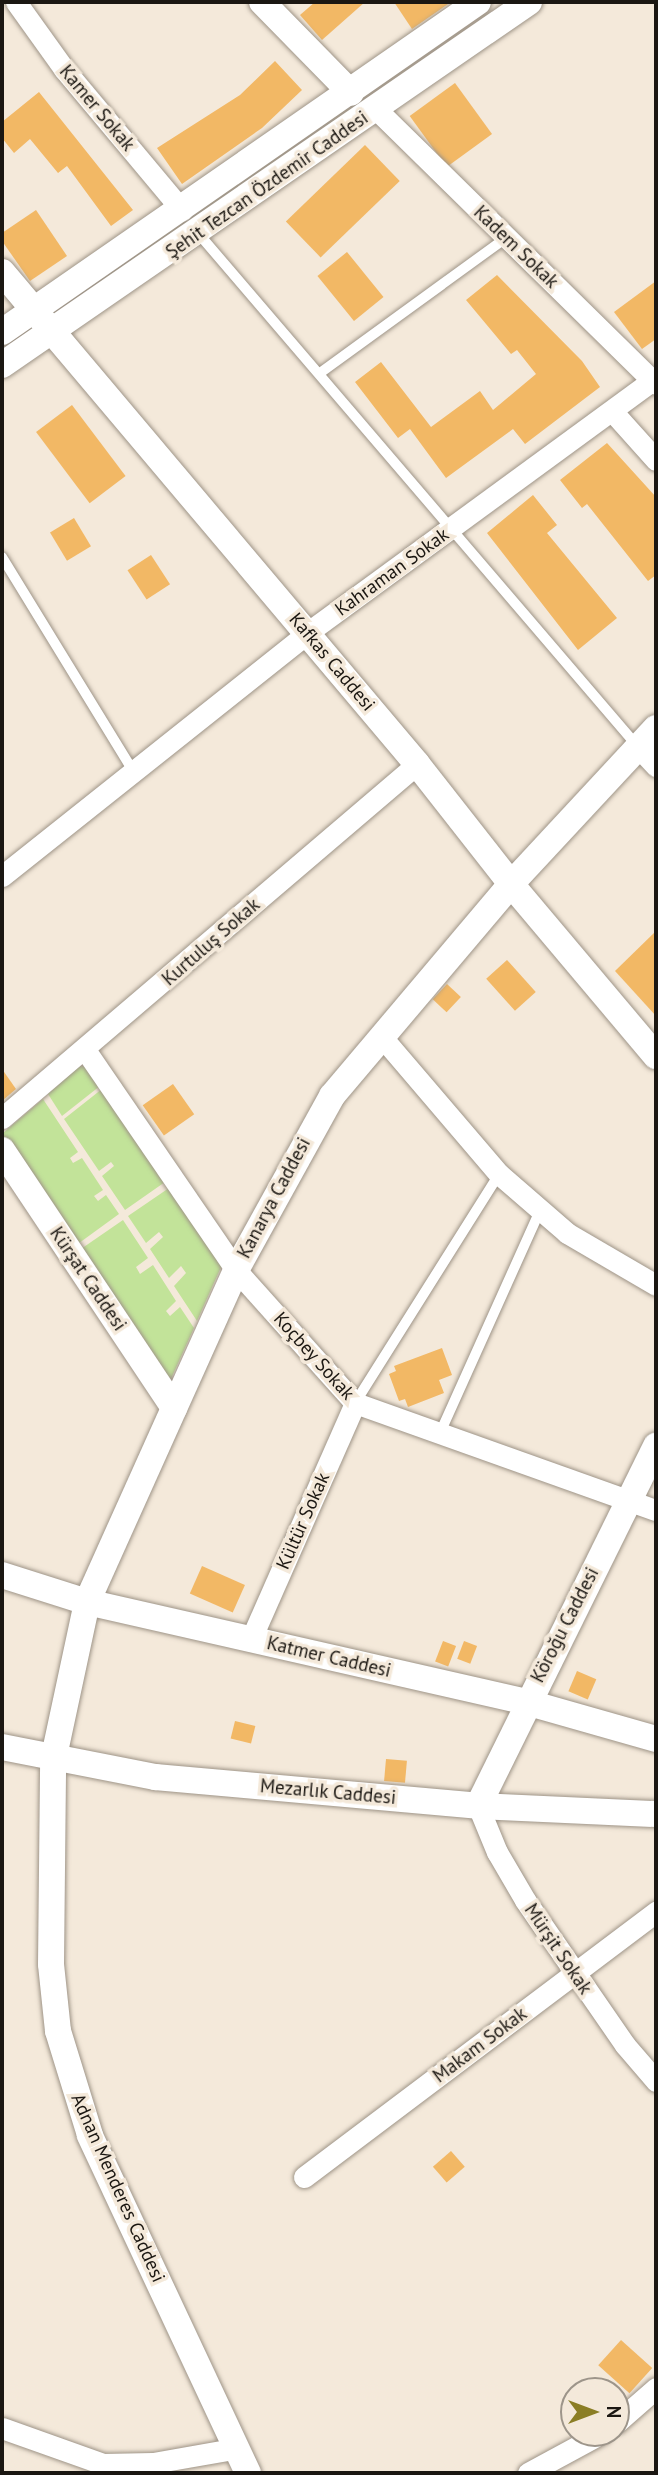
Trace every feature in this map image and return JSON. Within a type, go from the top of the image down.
[{"type":"street","name":"Kamer Sokak","points":[[16,2],[64,69],[182,210]]},
{"type":"street","points":[[262,2],[351,93]]},
{"type":"street","name":"Şehit Tezcan Özdemir Caddesi","points":[[2,332],[351,93],[478,2]]},
{"type":"street","name":"Şehit Tezcan Özdemir Caddesi","points":[[2,365],[53,333],[529,2]]},
{"type":"street","name":"Kadem Sokak","points":[[376,109],[655,381]]},
{"type":"street","name":"Kafkas Caddesi","points":[[2,272],[417,764],[510,884],[656,1056]]},
{"type":"street","name":"Kahraman Sokak","points":[[2,876],[135,774],[307,633],[655,381]]},
{"type":"street","points":[[612,411],[656,460]]},
{"type":"street","name":"Kanarya Caddesi","points":[[53,1761],[87,1602],[236,1270],[308,1134],[381,1035],[510,884],[647,757],[656,728]]},
{"type":"street","name":"Kurtuluş Sokak","points":[[2,1118],[86,1051],[417,764]]},
{"type":"street","points":[[381,1035],[499,1174],[540,1210],[602,1257],[656,1285]]},
{"type":"street","name":"Koçbey Sokak","points":[[86,1051],[236,1270],[355,1403],[656,1510]]},
{"type":"street","name":"Kürşat Caddesi","points":[[2,1150],[174,1408]]},
{"type":"street","name":"Kültür Sokak","points":[[250,1639],[355,1403]]},
{"type":"street","name":"Köroğu Caddesi","points":[[478,1806],[526,1702],[656,1446]]},
{"type":"street","name":"Katmer Caddesi","points":[[2,1575],[87,1602],[526,1702],[656,1739]]},
{"type":"street","name":"Mezarlık Caddesi","points":[[2,1747],[53,1761],[155,1777],[478,1806],[656,1814]]},
{"type":"street","name":"Adnan Menderes Caddesi","points":[[53,1761],[51,1964],[58,2031],[72,2084],[90,2136],[248,2473]]},
{"type":"street","name":"Mürşit Sokak","points":[[478,1806],[497,1852],[575,1974],[656,2081]]},
{"type":"street","name":"Makam Sokak","points":[[304,2177],[656,1912]]},
{"type":"street","points":[[630,2411],[656,2388]]},
{"type":"street","points":[[2,2428],[103,2464],[153,2463],[238,2448]]},
{"type":"street","points":[[528,2473],[576,2447]]},
{"type":"lane","points":[[198,233],[320,373],[449,530],[647,757]]},
{"type":"lane","points":[[320,373],[507,237]]},
{"type":"lane","points":[[2,557],[135,774]]},
{"type":"lane","points":[[355,1403],[499,1174]]},
{"type":"lane","points":[[440,1433],[540,1210]]},
{"type":"green space","points":[[80,1066],[86,1067],[100,1086],[62,1116],[48,1094]]},
{"type":"green space","points":[[102,1089],[165,1182],[125,1210],[102,1176],[114,1166],[111,1162],[99,1171],[64,1119]]},
{"type":"green space","points":[[43,1099],[78,1152],[70,1158],[73,1163],[82,1158],[103,1190],[94,1196],[98,1201],[106,1195],[119,1214],[75,1246],[3,1138],[3,1133]]},
{"type":"green space","points":[[169,1188],[222,1265],[197,1321],[174,1286],[186,1273],[181,1266],[169,1278],[150,1249],[163,1237],[159,1232],[146,1243],[128,1216]]},
{"type":"green space","points":[[123,1220],[148,1258],[136,1267],[140,1274],[153,1265],[176,1301],[166,1311],[170,1316],[180,1307],[194,1328],[170,1381],[78,1251]]},
{"type":"building","points":[[315,2],[365,2],[322,40],[300,15]]},
{"type":"building","points":[[394,2],[451,2],[412,29]]},
{"type":"building","points":[[275,61],[302,90],[262,128],[182,184],[157,148],[240,95]]},
{"type":"building","points":[[455,83],[492,134],[447,167],[410,116]]},
{"type":"building","points":[[39,92],[133,210],[111,226],[67,166],[58,173],[30,139],[14,153],[2,138],[2,122]]},
{"type":"building","points":[[365,145],[400,181],[321,257],[286,221]]},
{"type":"building","points":[[36,210],[67,256],[30,281],[2,241],[2,233]]},
{"type":"building","points":[[347,252],[384,297],[354,321],[317,276]]},
{"type":"building","points":[[497,275],[582,361],[600,387],[525,444],[513,429],[446,478],[410,429],[398,438],[355,382],[381,362],[431,427],[480,391],[493,410],[536,374],[517,350],[511,354],[466,300]]},
{"type":"building","points":[[656,281],[656,339],[642,349],[614,312]]},
{"type":"building","points":[[72,405],[126,476],[90,503],[36,432]]},
{"type":"building","points":[[607,443],[656,497],[656,575],[648,581],[587,504],[582,508],[560,480]]},
{"type":"building","points":[[533,495],[557,525],[547,533],[617,618],[578,650],[487,533]]},
{"type":"building","points":[[74,518],[91,546],[67,561],[50,532]]},
{"type":"building","points":[[151,555],[170,584],[147,600],[128,570]]},
{"type":"building","points":[[656,931],[656,1016],[615,971]]},
{"type":"building","points":[[507,960],[536,992],[515,1011],[486,979]]},
{"type":"building","points":[[447,984],[461,997],[447,1012],[433,999]]},
{"type":"building","points":[[2,1069],[16,1089],[2,1101]]},
{"type":"building","points":[[173,1084],[194,1114],[164,1136],[143,1105]]},
{"type":"building","points":[[442,1348],[452,1375],[439,1380],[444,1393],[408,1407],[405,1399],[399,1401],[389,1374],[396,1371],[394,1366]]},
{"type":"building","points":[[202,1566],[245,1585],[233,1613],[190,1593]]},
{"type":"building","points":[[443,1641],[456,1646],[448,1667],[435,1662]]},
{"type":"building","points":[[464,1641],[477,1646],[470,1664],[457,1659]]},
{"type":"building","points":[[577,1671],[596,1679],[588,1699],[568,1691]]},
{"type":"building","points":[[235,1721],[255,1726],[251,1744],[231,1738]]},
{"type":"building","points":[[386,1759],[407,1761],[405,1783],[384,1781]]},
{"type":"building","points":[[451,2151],[465,2167],[447,2183],[433,2167]]},
{"type":"building","points":[[621,2340],[652,2368],[630,2393],[630,2377],[611,2377],[598,2365]]}]
